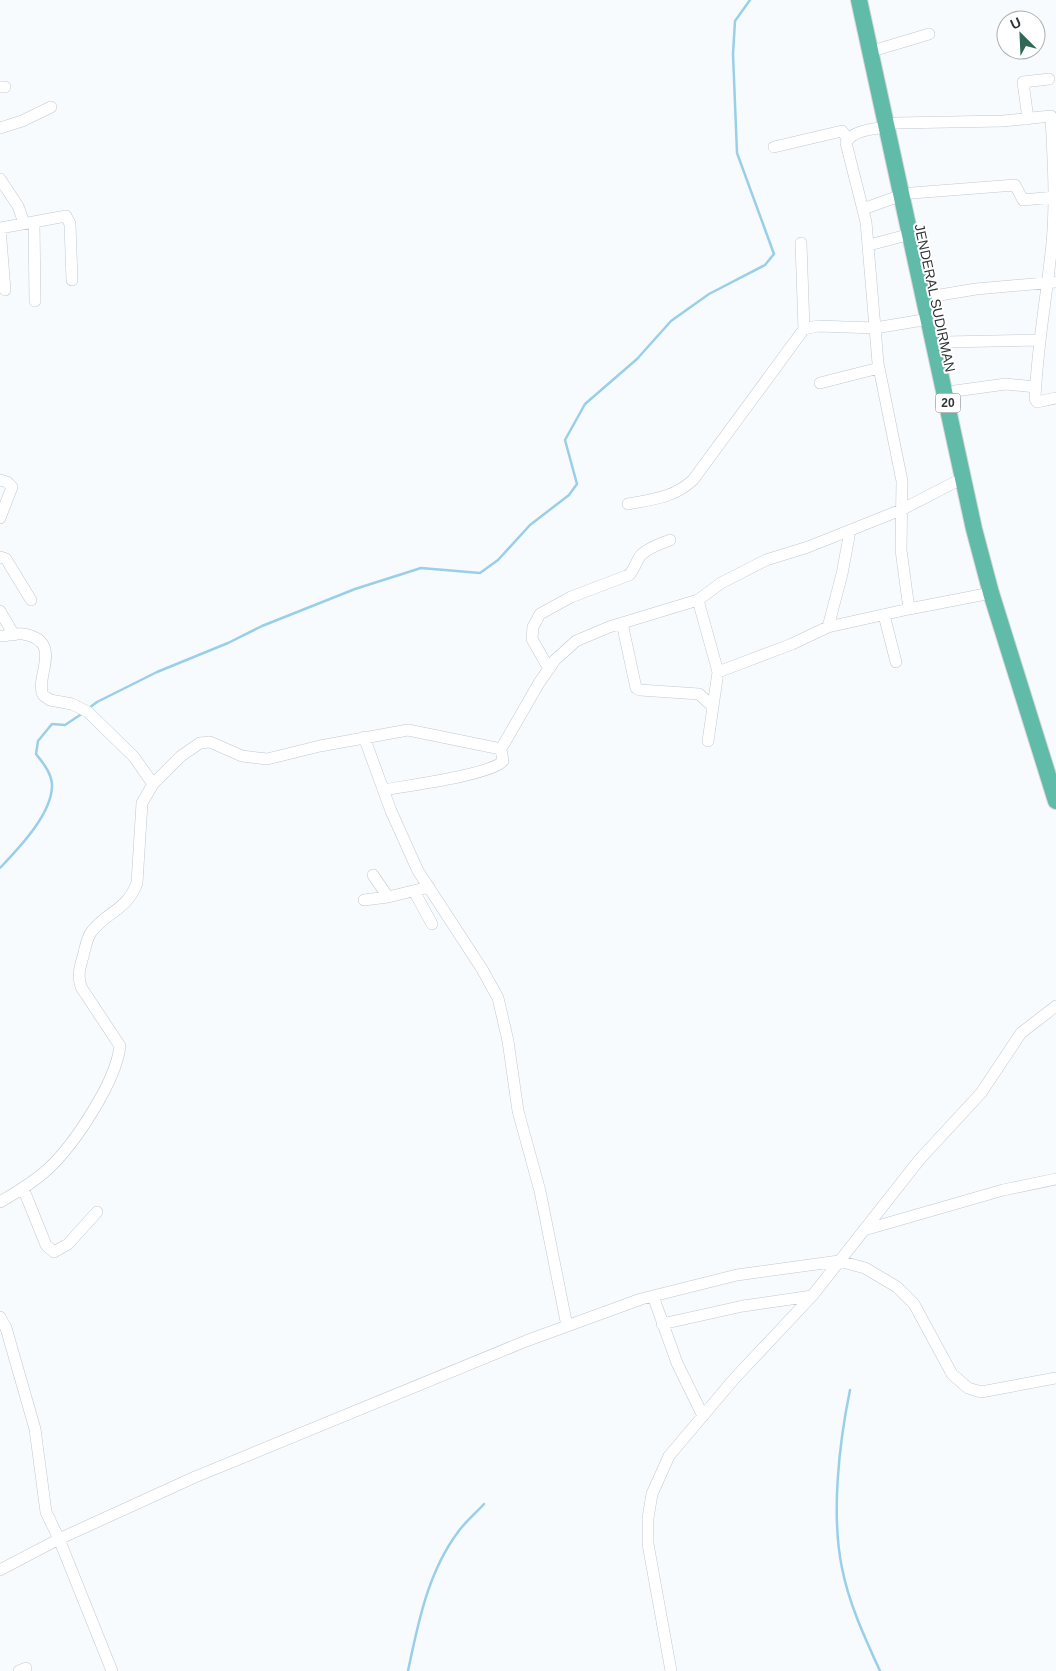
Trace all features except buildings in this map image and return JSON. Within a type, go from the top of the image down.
[{"type":"highway","name":"20","points":[[859,0],[907,194],[911,234],[963,478],[991,593],[1056,801]]},
{"type":"highway","name":"20","points":[[868,0],[879,49],[891,125]]},
{"type":"highway","name":"JENDERAL SUDIRMAN","points":[[907,194],[945,342],[1001,591],[1056,768]]},
{"type":"street","points":[[879,49],[929,34]]},
{"type":"street","points":[[1028,119],[1023,82],[1049,79]]},
{"type":"street","points":[[0,128],[22,121],[51,107]]},
{"type":"street","points":[[909,609],[901,550],[902,481],[879,368],[869,245],[863,209],[846,143],[848,139],[855,134],[891,125],[1028,119],[1054,115],[1051,282],[1040,340],[1036,387],[1037,402],[1056,398]]},
{"type":"street","points":[[774,148],[842,131],[848,139]]},
{"type":"street","points":[[0,179],[29,222],[35,301]]},
{"type":"street","points":[[863,209],[907,194],[1012,184],[1017,186],[1023,200],[1054,193]]},
{"type":"street","points":[[5,290],[0,228],[63,216],[68,218],[72,280]]},
{"type":"street","points":[[869,245],[911,234]]},
{"type":"street","points":[[801,243],[804,330]]},
{"type":"street","points":[[934,296],[976,289],[1051,282]]},
{"type":"street","points":[[628,504],[671,495],[681,491],[693,480],[804,330],[818,326],[875,328],[929,319]]},
{"type":"street","points":[[945,342],[1040,340]]},
{"type":"street","points":[[820,382],[879,368]]},
{"type":"street","points":[[955,391],[1006,384],[1036,387]]},
{"type":"street","points":[[383,790],[469,774],[498,765],[503,761],[501,749],[549,669],[561,653],[576,641],[622,623],[698,600],[721,583],[766,560],[850,531],[901,510],[963,478]]},
{"type":"street","points":[[0,480],[7,482],[12,487],[0,518]]},
{"type":"street","points":[[828,627],[842,574],[850,531]]},
{"type":"street","points":[[549,669],[532,639],[533,627],[540,614],[571,597],[629,575],[636,568],[640,556],[653,547],[670,540]]},
{"type":"street","points":[[0,557],[6,558],[31,600]]},
{"type":"street","points":[[718,672],[792,644],[828,627],[991,593]]},
{"type":"street","points":[[698,600],[718,672],[708,741]]},
{"type":"street","points":[[0,611],[14,635]]},
{"type":"street","points":[[884,615],[896,662]]},
{"type":"street","points":[[622,623],[636,688],[640,690],[699,694],[712,706]]},
{"type":"street","points":[[0,636],[29,636],[44,648],[47,658],[41,686],[43,695],[50,700],[86,710],[134,758],[153,784]]},
{"type":"street","points":[[0,1202],[23,1188],[54,1163],[91,1116],[105,1090],[117,1060],[118,1043],[81,987],[79,972],[92,930],[127,903],[133,893],[136,883],[140,807],[153,784],[181,756],[200,743],[210,742],[242,756],[267,759],[396,731],[419,731],[501,749]]},
{"type":"street","points":[[364,737],[383,790],[416,865],[482,969],[498,998],[508,1041],[518,1111],[540,1191],[567,1326]]},
{"type":"street","points":[[373,875],[388,898]]},
{"type":"street","points":[[364,900],[388,898],[429,887]]},
{"type":"street","points":[[414,891],[432,924]]},
{"type":"street","points":[[671,1671],[662,1612],[648,1550],[648,1518],[654,1487],[663,1467],[675,1448],[734,1379],[812,1296],[920,1159],[981,1093],[1021,1033],[1056,1006]]},
{"type":"street","points":[[864,1230],[1003,1190],[1056,1179]]},
{"type":"street","points":[[23,1188],[46,1246],[54,1252],[68,1244],[97,1212]]},
{"type":"street","points":[[0,1570],[59,1539],[195,1477],[567,1326],[653,1296],[737,1275],[839,1261],[875,1273],[904,1293],[922,1315],[952,1374],[968,1388],[981,1392],[1056,1378]]},
{"type":"street","points":[[653,1296],[677,1363],[703,1416]]},
{"type":"street","points":[[662,1324],[743,1306],[812,1296]]},
{"type":"street","points":[[0,1317],[6,1328],[29,1403],[35,1429],[46,1512],[59,1539],[112,1671]]},
{"type":"waterway","points":[[89,708],[97,702],[157,672],[228,643],[262,626],[355,589],[421,568],[480,573],[498,560],[530,525],[569,495],[577,484],[565,440],[585,404],[637,359],[671,321],[709,294],[765,265],[774,254],[737,153],[733,54],[735,21],[750,0]]},
{"type":"waterway","points":[[0,868],[34,829],[47,807],[51,795],[52,784],[50,776],[36,754],[38,741],[52,724],[65,725],[83,713]]},
{"type":"waterway","points":[[850,1390],[838,1479],[837,1525],[839,1547],[849,1595],[880,1671]]},
{"type":"waterway","points":[[408,1671],[420,1616],[439,1564],[458,1532],[484,1504]]}]
